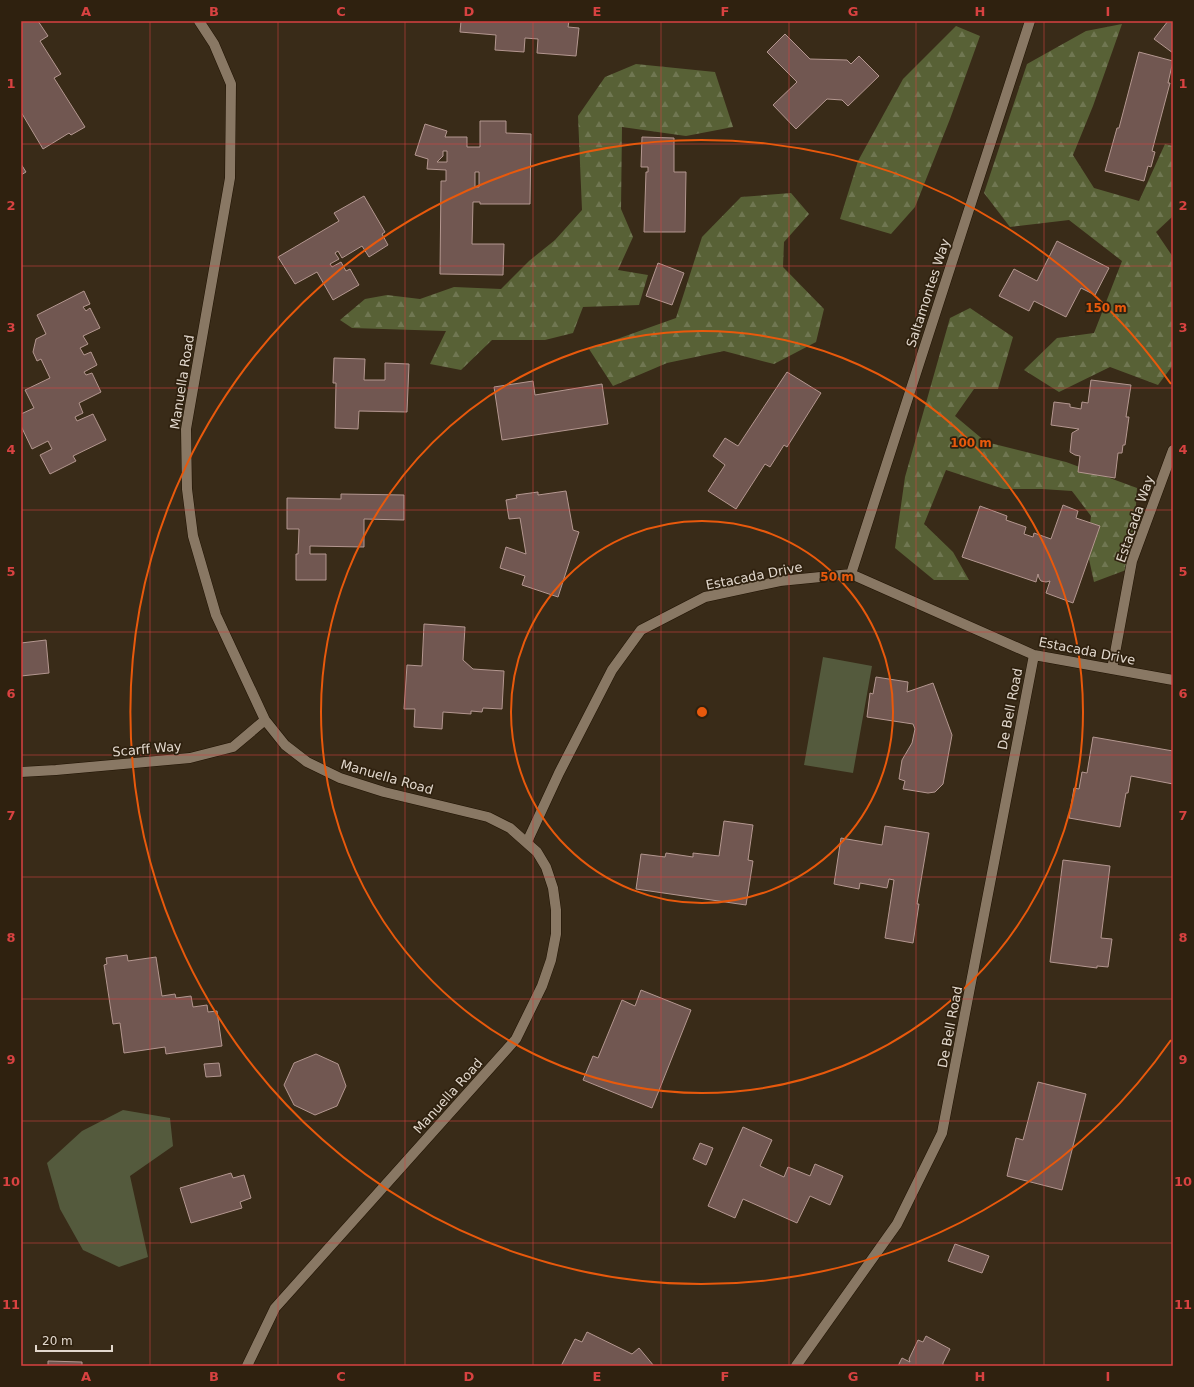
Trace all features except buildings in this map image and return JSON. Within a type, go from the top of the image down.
[{"type":"street","name":"Manuella Road","points":[[199,21],[214,44],[231,84],[230,178],[186,429],[187,488],[193,536],[216,616],[265,720],[286,745],[307,762],[340,778],[384,792],[488,817],[510,828],[537,852],[546,867],[553,888],[556,910],[556,934],[551,960],[542,986],[516,1039],[275,1308],[246,1366]]},
{"type":"street","name":"Saltamontes Way","points":[[851,574],[1030,21]]},
{"type":"street","name":"Estacada Way","points":[[1112,669],[1132,561],[1173,450]]},
{"type":"street","name":"Estacada Drive","points":[[527,842],[559,773],[612,670],[642,630],[705,597],[780,581],[851,574],[1034,655],[1173,680]]},
{"type":"street","name":"De Bell Road","points":[[796,1366],[897,1224],[942,1133],[1034,655]]},
{"type":"street","name":"Scarff Way","points":[[21,772],[190,758],[234,747],[265,720]]},
{"type":"green space","points":[[1122,24],[1093,106],[1073,155],[1094,188],[1139,201],[1165,144],[1173,146],[1173,216],[1156,232],[1173,257],[1173,365],[1158,385],[1110,367],[1059,392],[1024,370],[1057,338],[1094,333],[1122,261],[1069,220],[1010,227],[984,193],[1027,64],[1086,31]]},
{"type":"green space","points":[[956,26],[980,36],[950,119],[915,207],[891,234],[840,219],[858,161],[903,79]]},
{"type":"green space","points":[[636,64],[715,72],[733,127],[686,136],[622,127],[621,209],[633,237],[618,270],[648,275],[639,305],[583,307],[573,333],[545,340],[492,340],[461,370],[430,364],[446,331],[352,328],[340,320],[365,299],[387,295],[420,299],[454,287],[501,289],[529,261],[555,240],[582,210],[578,116],[605,77]]},
{"type":"green space","points":[[791,193],[809,214],[784,242],[783,267],[824,309],[816,342],[774,364],[724,351],[667,363],[613,386],[589,349],[676,318],[702,237],[741,197]]},
{"type":"green space","points":[[970,308],[1013,337],[998,389],[974,389],[955,416],[986,442],[1066,462],[1137,488],[1134,537],[1126,570],[1094,582],[1087,550],[1091,516],[1072,491],[1004,489],[946,470],[924,524],[953,552],[969,580],[934,580],[895,548],[905,477],[950,318]]},
{"type":"green space","points":[[823,657],[872,666],[853,773],[804,765]]},
{"type":"green space","points":[[123,1110],[170,1118],[173,1146],[130,1176],[148,1257],[119,1267],[83,1250],[60,1209],[47,1163],[82,1131]]}]
